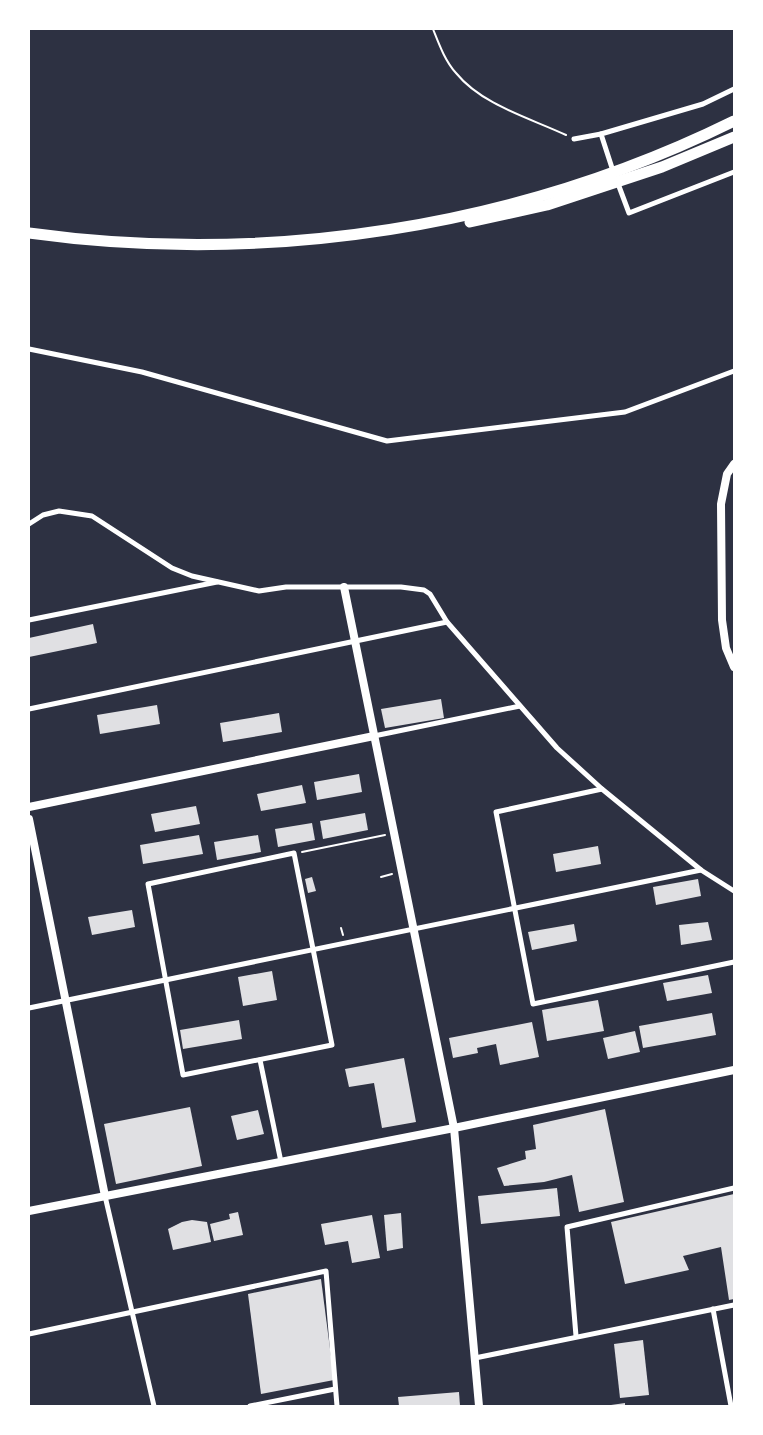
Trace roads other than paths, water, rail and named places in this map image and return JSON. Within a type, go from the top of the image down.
[{"type":"highway","points":[[396,229],[478,213],[545,195],[604,176],[734,121]]},
{"type":"highway","points":[[29,233],[134,242],[220,244],[296,241],[480,220],[547,205],[662,167],[734,137]]},
{"type":"street","points":[[574,139],[601,134],[704,104],[734,89]]},
{"type":"street","points":[[601,134],[629,213],[734,172]]},
{"type":"street","points":[[29,349],[142,372],[387,441],[625,412],[734,370]]},
{"type":"street","points":[[734,464],[728,474],[722,504],[722,620],[726,648],[734,667]]},
{"type":"street","points":[[29,524],[43,514],[59,511],[92,516],[172,568],[192,576],[260,591],[286,587],[401,587],[424,590],[430,594],[448,622],[557,748],[602,789],[701,870],[734,891]]},
{"type":"street","points":[[29,620],[220,581]]},
{"type":"street","points":[[344,587],[454,1128],[480,1406]]},
{"type":"street","points":[[29,709],[448,622]]},
{"type":"street","points":[[29,807],[520,706]]},
{"type":"street","points":[[602,789],[496,812],[533,1004],[734,962]]},
{"type":"street","points":[[29,819],[105,1196],[154,1406]]},
{"type":"street","points":[[294,854],[314,949],[332,1045],[183,1075],[148,884],[294,854]]},
{"type":"street","points":[[29,1008],[701,870]]},
{"type":"street","points":[[260,1060],[281,1162]]},
{"type":"street","points":[[29,1211],[454,1128],[734,1070]]},
{"type":"street","points":[[576,1336],[567,1227],[734,1188]]},
{"type":"street","points":[[29,1334],[326,1271],[337,1406]]},
{"type":"street","points":[[475,1358],[734,1305]]},
{"type":"street","points":[[713,1309],[731,1406]]},
{"type":"street","points":[[250,1406],[335,1389]]},
{"type":"street","points":[[728,1390],[734,1389]]}]
